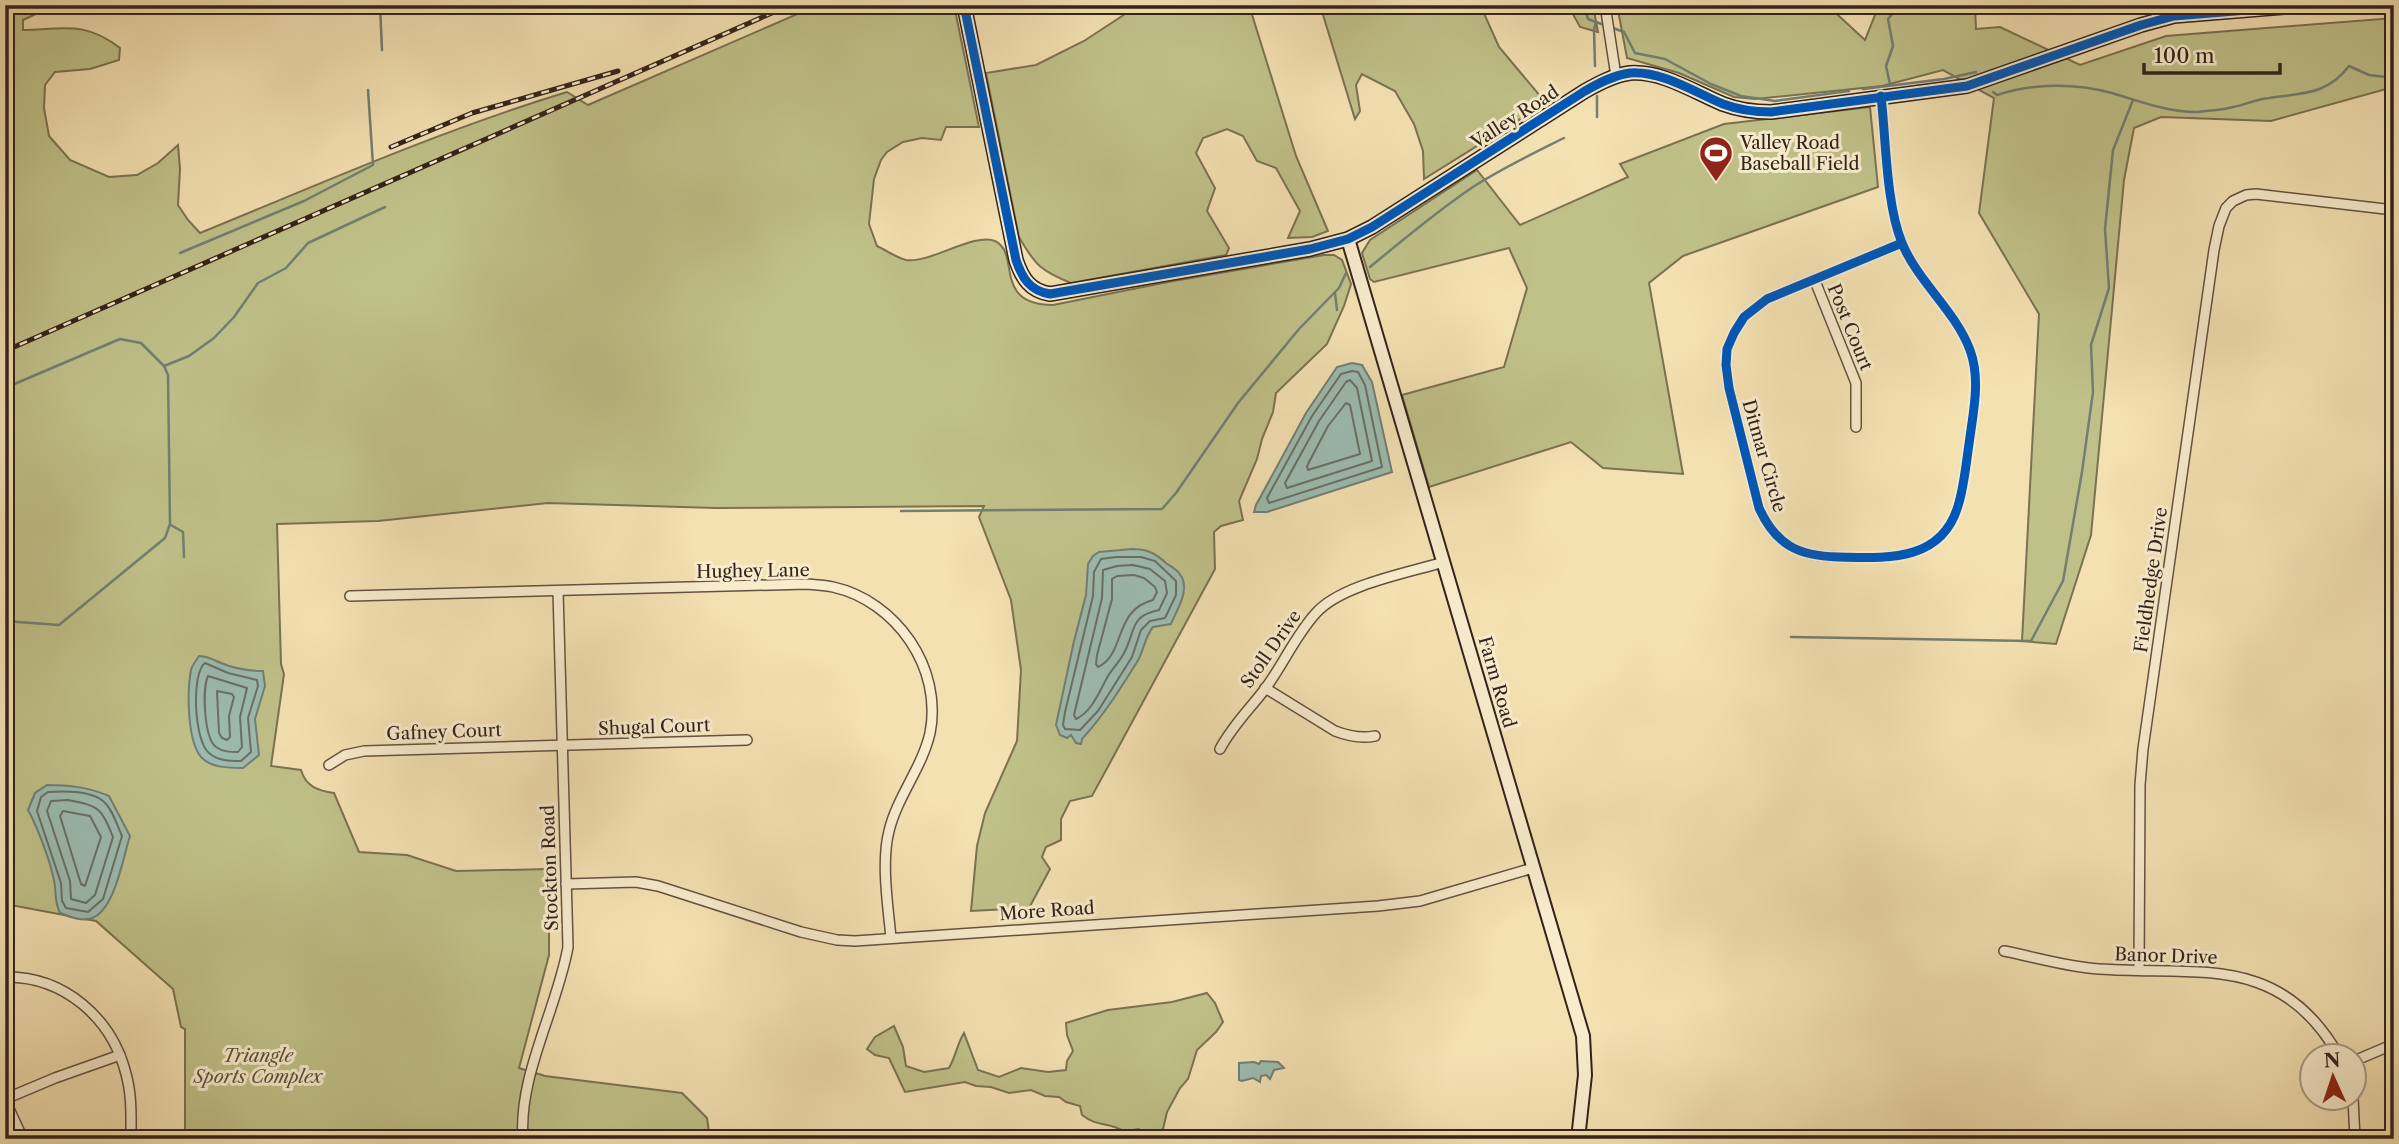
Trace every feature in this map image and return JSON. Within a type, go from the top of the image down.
[{"type":"street","name":"Valley Road","points":[[964,5],[1016,260],[1026,282],[1036,290],[1050,294],[1310,249],[1348,239],[1388,218],[1585,91],[1616,76],[1632,73],[1662,78],[1726,105],[1756,112],[1788,111],[1967,86],[2174,16],[2309,5]]},
{"type":"street","points":[[1605,5],[1616,76]]},
{"type":"street","name":"Ditmar Circle","points":[[1881,96],[1894,213],[1902,243],[1964,336],[1971,353],[1976,389],[1962,488],[1956,513],[1943,534],[1929,546],[1909,555],[1885,558],[1820,556],[1806,553],[1790,547],[1774,534],[1759,508],[1729,388],[1727,349],[1744,317],[1767,299],[1902,243]]},
{"type":"street","name":"Fieldhedge Drive","points":[[2139,970],[2140,785],[2143,749],[2214,250],[2222,216],[2233,201],[2256,194],[2394,210]]},
{"type":"street","name":"Farm Road","points":[[1348,239],[1583,1036],[1586,1075],[1578,1139]]},
{"type":"street","name":"Post Court","points":[[1815,281],[1856,383],[1856,426]]},
{"type":"street","name":"Stoll Drive","points":[[1220,749],[1232,727],[1265,688],[1298,636],[1326,603],[1353,589],[1444,562]]},
{"type":"street","name":"Hughey Lane","points":[[350,596],[806,584],[831,586],[850,592],[879,608],[893,619],[918,653],[927,676],[932,703],[932,719],[926,748],[889,831],[886,858],[891,938]]},
{"type":"street","name":"Stockton Road","points":[[523,1139],[524,1100],[568,947],[558,591]]},
{"type":"street","points":[[1265,688],[1335,731],[1347,736],[1375,736]]},
{"type":"street","name":"Shugal Court","points":[[562,745],[747,740]]},
{"type":"street","name":"Gafney Court","points":[[329,765],[345,755],[364,751],[562,745]]},
{"type":"street","name":"More Road","points":[[566,884],[636,882],[657,886],[801,932],[855,941],[1388,905],[1420,901],[1533,868]]},
{"type":"street","name":"Banor Drive","points":[[2004,951],[2098,969],[2227,974],[2272,988],[2311,1018],[2330,1042]]},
{"type":"street","points":[[5,977],[37,981],[67,992],[96,1016],[120,1055],[130,1091],[131,1139]]},
{"type":"street","points":[[2368,1055],[2394,1044]]},
{"type":"street","points":[[23,1139],[5,1100],[32,1087],[120,1055]]},
{"type":"street","points":[[2354,1112],[2355,1139]]},
{"type":"green space","name":"Triangle Sports Complex","points":[[5,5],[95,5],[76,11],[40,12],[23,20],[23,30],[85,30],[108,39],[120,48],[119,60],[90,69],[55,72],[45,85],[44,108],[49,136],[70,160],[109,177],[137,175],[158,163],[178,145],[178,205],[200,233],[382,158],[520,107],[567,92],[588,105],[818,5],[954,5],[979,127],[946,127],[941,140],[922,138],[903,142],[887,152],[874,179],[869,224],[877,246],[903,259],[916,260],[976,241],[995,241],[1002,247],[1015,288],[1022,297],[1034,303],[1053,305],[1324,255],[1334,255],[1342,260],[1351,284],[1327,344],[1276,393],[1273,412],[1257,459],[1239,501],[1243,520],[1221,526],[1214,532],[1215,569],[1092,796],[1070,801],[1061,819],[1061,840],[1046,847],[1042,857],[1050,869],[1029,908],[971,911],[977,846],[985,813],[1017,741],[1021,670],[1011,600],[979,517],[984,506],[716,508],[548,503],[378,521],[277,524],[281,664],[284,674],[271,766],[301,770],[306,780],[314,787],[334,793],[359,852],[407,855],[456,871],[549,869],[549,955],[519,1068],[545,1076],[682,1093],[707,1118],[710,1139],[185,1139],[185,1029],[181,1027],[173,989],[96,921],[5,904]]},
{"type":"green space","points":[[1139,5],[1249,5],[1296,156],[1328,231],[1312,237],[1288,238],[1300,211],[1276,168],[1257,161],[1243,136],[1227,129],[1203,138],[1196,153],[1215,188],[1207,211],[1229,248],[1226,255],[1071,283],[1052,275],[1035,261],[1019,237],[986,73],[1036,65],[1084,41]]},
{"type":"green space","points":[[1320,5],[1485,5],[1482,9],[1499,47],[1546,103],[1424,179],[1423,151],[1414,124],[1395,91],[1362,74],[1356,85],[1360,111],[1355,119]]},
{"type":"green space","points":[[1568,5],[1593,5],[1598,32],[1580,27]]},
{"type":"green space","points":[[1617,5],[1827,5],[1865,40],[1879,5],[1975,5],[1976,29],[2000,27],[2080,65],[2166,36],[2394,18],[2394,90],[2386,89],[2271,121],[2161,117],[2134,128],[2124,180],[2091,535],[2056,644],[2022,641],[2039,314],[1979,213],[1994,98],[1943,70],[1882,86],[1755,99],[1734,97],[1679,73],[1627,58]]},
{"type":"green space","points":[[1870,107],[1878,187],[1683,256],[1649,283],[1683,474],[1603,468],[1571,442],[1429,487],[1402,395],[1504,367],[1527,288],[1509,248],[1374,282],[1370,279],[1362,253],[1370,240],[1477,170],[1520,225],[1628,177],[1620,164],[1724,124]]},
{"type":"green space","points":[[1207,993],[1215,1003],[1223,1022],[1197,1050],[1188,1079],[1167,1112],[1163,1129],[1153,1134],[1138,1129],[1125,1132],[1094,1122],[1082,1115],[1080,1106],[1031,1090],[1009,1093],[965,1082],[905,1092],[889,1058],[875,1055],[867,1049],[875,1037],[894,1026],[903,1047],[906,1066],[924,1072],[949,1068],[964,1033],[978,1070],[999,1077],[1021,1068],[1048,1072],[1066,1070],[1067,1061],[1073,1051],[1066,1023],[1108,1010],[1172,1002]]},
{"type":"water","points":[[1352,363],[1362,365],[1372,382],[1392,472],[1267,512],[1254,512],[1306,413],[1337,367]]},
{"type":"water","points":[[1132,549],[1150,552],[1177,571],[1183,579],[1184,592],[1171,624],[1153,627],[1139,658],[1118,692],[1081,744],[1076,743],[1071,735],[1067,738],[1060,735],[1056,725],[1086,595],[1088,564],[1099,552]]},
{"type":"water","points":[[199,656],[236,668],[263,671],[265,686],[255,719],[259,755],[243,768],[220,767],[205,761],[196,749],[189,715],[189,690],[192,668]]},
{"type":"water","points":[[47,785],[78,787],[109,796],[130,836],[107,905],[92,918],[68,916],[60,913],[57,906],[51,868],[28,810],[35,793]]},
{"type":"water","points":[[1261,1061],[1278,1062],[1284,1068],[1274,1070],[1270,1079],[1266,1075],[1261,1076],[1260,1082],[1253,1078],[1239,1080],[1239,1063],[1259,1064]]},
{"type":"waterway","points":[[380,5],[382,50]]},
{"type":"waterway","points":[[1584,5],[1588,19],[1604,25]]},
{"type":"waterway","points":[[1890,84],[1886,66],[1893,46],[1888,19],[1895,11],[1894,5]]},
{"type":"waterway","points":[[1595,66],[1596,22]]},
{"type":"waterway","points":[[1610,27],[1624,32],[1635,53],[1665,59],[1711,84],[1741,96],[1775,101],[1849,91]]},
{"type":"waterway","points":[[1993,92],[1997,95],[2040,86],[2084,87],[2164,108],[2196,112],[2314,91],[2332,83],[2349,66],[2369,75],[2394,78]]},
{"type":"waterway","points":[[1863,89],[1944,79],[1976,72]]},
{"type":"waterway","points":[[180,253],[304,201],[373,165],[368,90]]},
{"type":"waterway","points":[[1597,96],[1597,117]]},
{"type":"waterway","points":[[1791,637],[2031,641],[2063,581],[2093,392],[2091,345],[2109,288],[2105,229],[2113,150],[2133,100]]},
{"type":"waterway","points":[[1370,267],[1473,187],[1564,138]]},
{"type":"waterway","points":[[5,388],[120,339],[141,343],[164,366],[189,356],[214,338],[234,317],[258,283],[286,268],[308,243],[385,207]]},
{"type":"waterway","points":[[901,511],[1162,509],[1238,403],[1299,329],[1339,288],[1346,273]]},
{"type":"waterway","points":[[1335,293],[1337,310]]},
{"type":"waterway","points":[[5,621],[59,625],[165,538],[170,524],[168,375],[164,366]]},
{"type":"waterway","points":[[171,525],[183,532],[184,557]]},
{"type":"railway","points":[[5,351],[790,5]]},
{"type":"railway","points":[[391,147],[472,113],[618,71]]},
{"type":"cycle path","points":[[964,5],[1016,260],[1028,283],[1037,290],[1050,294],[1310,249],[1348,239],[1372,227],[1585,91],[1624,74],[1654,75],[1729,106],[1771,112],[1967,86],[2174,16],[2309,5]]},
{"type":"cycle path","points":[[1881,96],[1890,191],[1902,243],[1917,271],[1955,322],[1973,361],[1975,397],[1963,483],[1950,525],[1939,538],[1925,547],[1909,553],[1874,557],[1824,556],[1800,551],[1781,540],[1759,508],[1729,388],[1727,349],[1744,317],[1767,299],[1902,243]]},
{"type":"place","name":"Valley Road Baseball Field","points":[[1716,183]]}]
